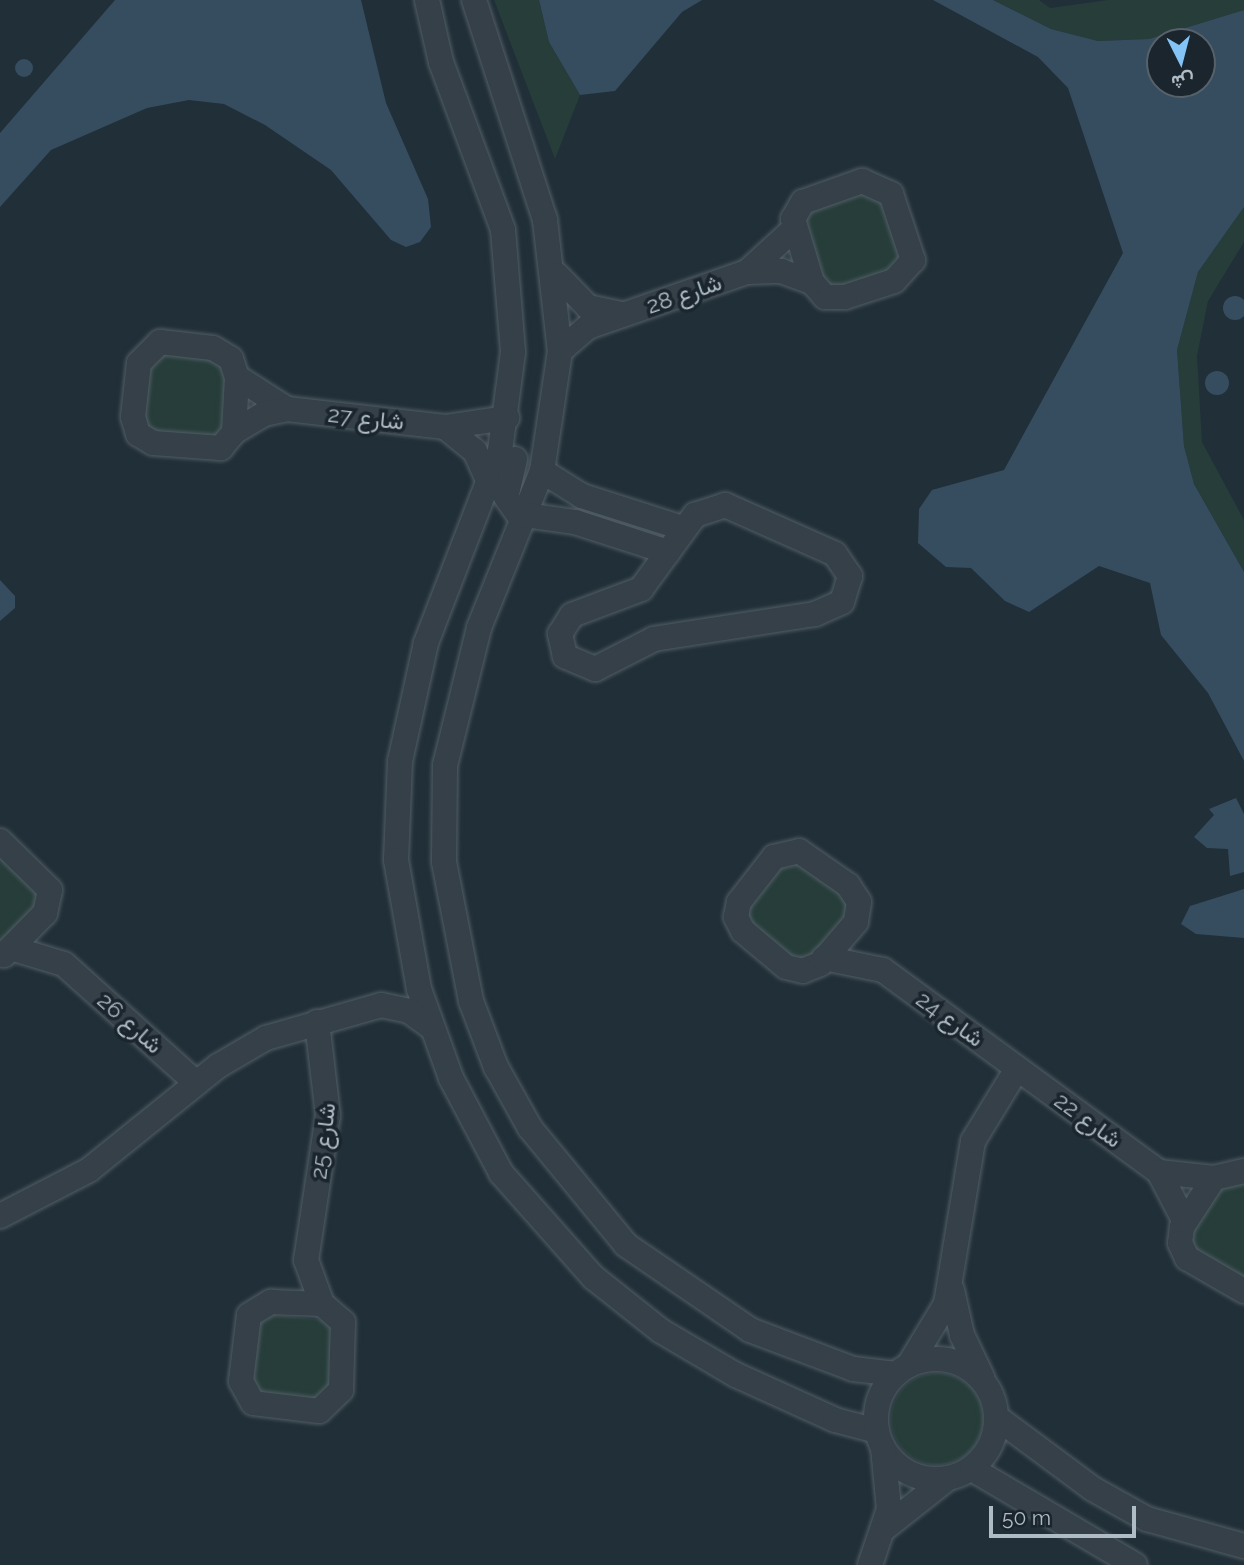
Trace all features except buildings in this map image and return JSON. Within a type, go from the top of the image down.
[{"type":"street","points":[[413,0],[441,62],[503,230],[512,315],[509,407],[490,485],[426,643],[408,705],[395,814],[409,950],[432,1028],[474,1127],[502,1172],[593,1277],[661,1331],[736,1375],[880,1439],[920,1477],[962,1473],[1135,1565]]},
{"type":"street","points":[[427,0],[441,62]]},
{"type":"street","points":[[474,0],[532,171],[555,271],[560,351],[542,471],[527,517],[480,628],[445,765],[444,862],[453,932],[496,1067],[558,1169],[626,1245],[664,1276],[750,1330],[797,1351],[902,1370],[925,1359],[960,1363],[986,1385]]},
{"type":"street","name":"شارع 28","points":[[560,351],[589,327],[747,272],[780,271],[811,282],[825,297],[845,297],[903,277],[913,250],[891,194],[873,182],[803,202],[794,229],[747,272]]},
{"type":"street","points":[[794,229],[811,282]]},
{"type":"street","name":"شارع 28","points":[[555,271],[574,298],[621,314]]},
{"type":"street","name":"شارع 27","points":[[288,409],[237,377],[223,352],[160,342],[139,363],[133,417],[144,440],[201,451],[221,448],[234,432],[264,414],[288,409],[445,427],[509,407]]},
{"type":"street","points":[[234,432],[237,377]]},
{"type":"street","points":[[509,407],[519,432],[506,498],[527,517],[575,522],[668,552]]},
{"type":"street","points":[[445,427],[475,451],[490,485]]},
{"type":"street","points":[[542,471],[582,496],[682,528]]},
{"type":"street","points":[[741,507],[835,554],[850,576],[849,590],[842,602],[815,614],[654,639],[595,669],[573,664],[560,645],[564,623],[581,609],[641,589],[682,528],[709,508],[741,507]]},
{"type":"street","name":"شارع 26","points":[[0,841],[46,879],[46,913],[64,964],[196,1083]]},
{"type":"street","name":"شارع 24","points":[[799,851],[848,885],[859,902],[856,922],[812,969],[794,971],[738,925],[739,902],[774,858],[799,851]]},
{"type":"street","name":"شارع 26","points":[[5,953],[46,913]]},
{"type":"street","name":"شارع 24","points":[[856,922],[883,970],[1017,1069]]},
{"type":"street","points":[[381,1005],[401,981],[409,950]]},
{"type":"street","name":"شارع 26","points":[[5,953],[64,964]]},
{"type":"street","name":"شارع 24","points":[[824,958],[883,970]]},
{"type":"street","points":[[0,1216],[123,1147],[196,1083],[242,1051],[317,1022],[381,1005],[409,1011],[432,1028]]},
{"type":"street","name":"شارع 25","points":[[306,1260],[271,1302],[254,1308],[245,1322],[241,1390],[253,1403],[309,1410],[329,1407],[341,1390],[343,1322],[321,1304],[306,1260],[328,1115],[317,1022]]},
{"type":"street","points":[[870,1565],[886,1527],[890,1494],[880,1439],[883,1391],[937,1326],[951,1282],[974,1141],[1017,1069]]},
{"type":"street","name":"شارع 22","points":[[1017,1069],[1160,1172],[1185,1222],[1180,1243],[1187,1258],[1244,1291]]},
{"type":"street","name":"شارع 22","points":[[1160,1172],[1214,1178],[1244,1171]]},
{"type":"street","points":[[1185,1222],[1214,1178]]},
{"type":"street","points":[[886,1527],[909,1503],[962,1473],[994,1436],[996,1416],[986,1385],[962,1335],[951,1282]]},
{"type":"street","points":[[271,1302],[321,1304]]},
{"type":"street","points":[[996,1416],[1093,1489],[1147,1519],[1244,1546]]},
{"type":"green space","points":[[494,0],[539,0],[549,42],[580,95],[555,159]]},
{"type":"green space","points":[[993,0],[1039,0],[1050,8],[1108,0],[1244,0],[1244,10],[1185,28],[1146,28],[1146,39],[1098,41],[1051,29]]},
{"type":"green space","points":[[868,191],[882,195],[902,252],[899,267],[840,290],[825,286],[805,221],[814,209]]},
{"type":"green space","points":[[1244,207],[1244,242],[1208,301],[1197,356],[1202,442],[1244,520],[1244,572],[1194,484],[1184,446],[1177,350],[1198,272]]},
{"type":"green space","points":[[158,352],[228,361],[225,427],[216,439],[153,434],[141,417],[148,363]]},
{"type":"green space","points":[[0,855],[36,890],[38,904],[0,945]]},
{"type":"green space","points":[[794,859],[848,895],[851,909],[817,958],[802,964],[750,929],[748,907],[780,864]]},
{"type":"green space","points":[[1244,1181],[1244,1281],[1189,1246],[1188,1225],[1220,1182]]},
{"type":"green space","points":[[267,1314],[331,1321],[333,1386],[325,1400],[261,1398],[248,1381],[251,1328]]},
{"type":"green space","points":[[937,1373],[954,1377],[969,1387],[979,1402],[983,1419],[979,1436],[969,1451],[954,1461],[937,1465],[920,1461],[905,1451],[895,1436],[891,1419],[895,1402],[905,1387],[920,1377]]},
{"type":"water","points":[[115,0],[361,0],[386,103],[428,199],[431,227],[420,242],[406,247],[391,240],[331,170],[265,125],[224,104],[189,100],[147,108],[51,150],[0,207],[0,133]]},
{"type":"water","points":[[539,0],[702,0],[682,12],[615,91],[580,95],[549,42]]},
{"type":"water","points":[[933,0],[993,0],[1051,29],[1098,41],[1146,39],[1146,98],[1216,98],[1216,28],[1185,28],[1244,10],[1244,207],[1198,272],[1177,350],[1184,446],[1194,484],[1244,572],[1244,761],[1208,693],[1161,635],[1150,583],[1099,566],[1029,612],[1005,601],[971,568],[946,567],[918,543],[919,509],[932,490],[1004,470],[1123,253],[1068,88],[1038,57]]},
{"type":"water","points":[[24,59],[30,62],[33,68],[30,74],[24,77],[18,74],[15,68],[18,62]]},
{"type":"water","points":[[1235,296],[1243,300],[1247,308],[1243,316],[1235,320],[1227,316],[1223,308],[1227,300]]},
{"type":"water","points":[[1217,371],[1228,378],[1229,383],[1222,394],[1217,395],[1206,388],[1205,383],[1212,372]]},
{"type":"water","points":[[0,580],[15,596],[15,608],[0,621]]},
{"type":"water","points":[[1236,798],[1244,814],[1244,872],[1230,876],[1228,849],[1207,848],[1194,837],[1214,815],[1209,809]]},
{"type":"water","points":[[1244,889],[1244,938],[1196,934],[1181,924],[1190,906]]}]
